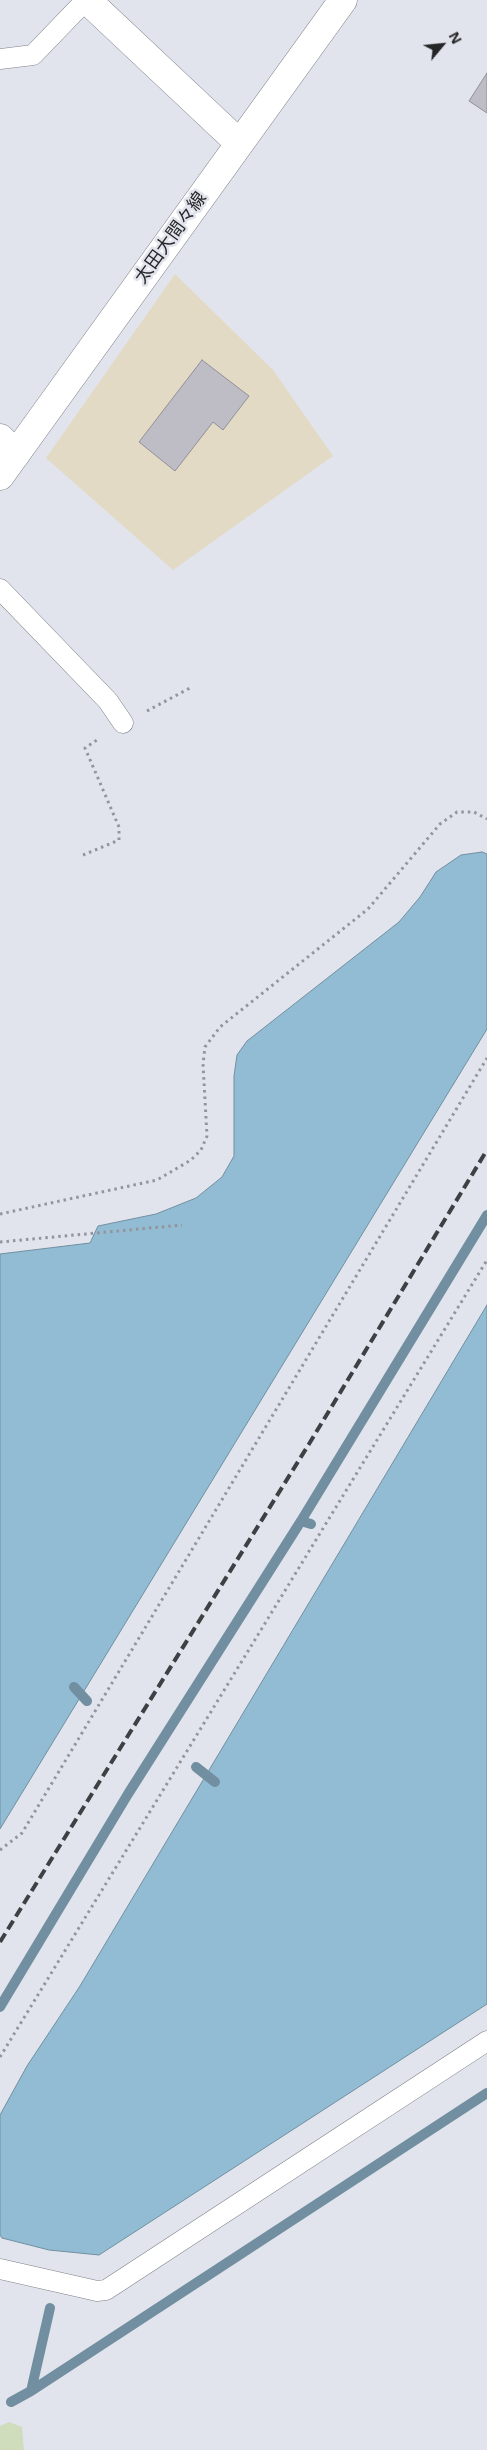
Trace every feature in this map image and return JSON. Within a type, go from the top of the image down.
[{"type":"main road","points":[[87,0],[239,143]]},
{"type":"main road","name":"太田大間々線","points":[[0,476],[8,446],[239,143],[342,0]]},
{"type":"lane","points":[[0,59],[33,55],[87,0]]},
{"type":"lane","points":[[0,589],[108,701],[123,723]]},
{"type":"lane","points":[[0,2269],[97,2291],[106,2290],[487,2041]]},
{"type":"path","points":[[83,855],[118,840],[120,826],[84,748],[123,723],[190,688]]},
{"type":"path","points":[[0,1214],[157,1180],[191,1160],[201,1150],[207,1136],[203,1064],[205,1047],[220,1027],[368,909],[440,824],[457,812],[474,812],[487,820]]},
{"type":"path","points":[[0,1850],[22,1833],[487,1058]]},
{"type":"path","points":[[0,1242],[182,1225]]},
{"type":"path","points":[[0,2057],[487,1260]]},
{"type":"shaded area","points":[[175,274],[273,370],[333,456],[173,570],[46,458]]},
{"type":"green space","points":[[9,2422],[22,2427],[24,2450],[0,2450],[0,2426]]},
{"type":"water","points":[[482,852],[487,854],[487,1029],[0,1829],[0,1254],[90,1243],[98,1226],[156,1214],[196,1198],[222,1177],[234,1156],[234,1076],[237,1055],[247,1041],[399,922],[420,897],[436,872],[461,855]]},
{"type":"water","points":[[487,1305],[487,2004],[99,2255],[49,2250],[2,2238],[0,2235],[0,2115],[27,2066],[80,1986]]},
{"type":"building","points":[[487,73],[487,113],[469,101]]},
{"type":"building","points":[[202,360],[249,396],[223,430],[213,422],[175,471],[139,442]]},
{"type":"waterway","points":[[311,1524],[301,1521],[487,1215]]},
{"type":"waterway","points":[[0,2007],[128,1794],[301,1521]]},
{"type":"waterway","points":[[74,1687],[87,1701]]},
{"type":"waterway","points":[[196,1767],[215,1782]]},
{"type":"waterway","points":[[31,2391],[487,2093]]},
{"type":"waterway","points":[[11,2402],[31,2391],[50,2308]]},
{"type":"railway","points":[[0,1942],[309,1444],[487,1150]]}]
